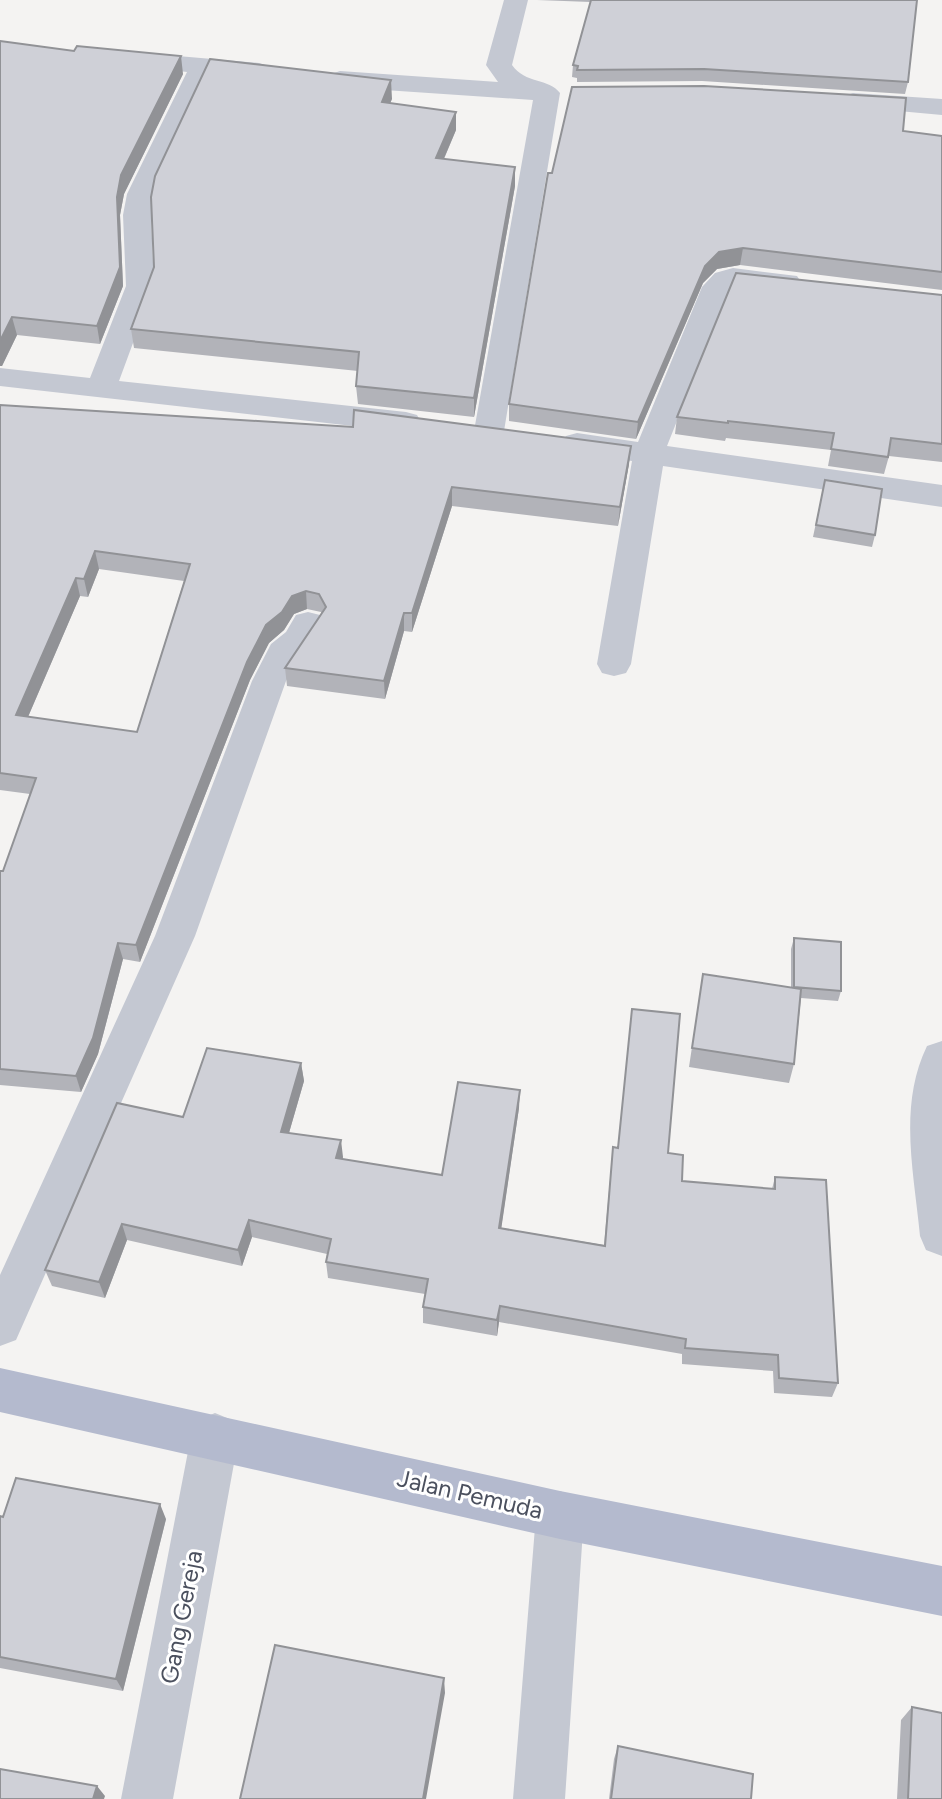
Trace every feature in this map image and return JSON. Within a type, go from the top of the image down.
[{"type":"main road","name":"Jalan Pemuda","points":[[0,1390],[560,1515],[942,1591]]},
{"type":"street","points":[[516,0],[499,65],[510,82],[556,92]]},
{"type":"street","points":[[108,57],[281,73]]},
{"type":"street","points":[[102,386],[140,286],[136,215],[141,194],[203,65]]},
{"type":"street","points":[[321,77],[556,92]]},
{"type":"street","points":[[488,432],[556,92]]},
{"type":"street","points":[[822,99],[942,107]]},
{"type":"street","points":[[614,664],[649,453],[719,284],[727,278],[740,277],[821,286]]},
{"type":"street","points":[[0,377],[102,386],[488,432],[942,496]]},
{"type":"street","points":[[0,1325],[175,936],[269,681],[283,653],[298,640],[308,624]]},
{"type":"street","points":[[942,1058],[929,1114],[937,1152],[942,1236]]},
{"type":"street","name":"Gang Gereja","points":[[147,1799],[215,1436]]},
{"type":"street","points":[[539,1799],[560,1515]]},
{"type":"building","points":[[591,0],[917,0],[908,82],[704,69],[577,70],[578,66],[573,65]]},
{"type":"building","points":[[0,41],[74,51],[77,46],[181,56],[121,175],[117,197],[120,267],[97,326],[12,317],[0,341]]},
{"type":"building","points":[[210,59],[391,80],[382,102],[456,112],[436,158],[515,167],[474,398],[356,386],[359,352],[131,329],[154,267],[151,197],[155,176]]},
{"type":"building","points":[[704,86],[906,98],[903,131],[942,136],[942,272],[743,248],[719,252],[705,266],[638,422],[509,404],[548,173],[552,173],[572,87]]},
{"type":"building","points":[[736,273],[942,295],[942,444],[891,438],[888,457],[831,449],[834,433],[677,417]]},
{"type":"building","points":[[0,405],[353,427],[354,410],[631,446],[620,507],[452,487],[412,613],[404,613],[384,681],[285,668],[326,607],[319,594],[306,591],[292,596],[282,612],[266,625],[247,662],[136,945],[118,943],[93,1038],[76,1076],[0,1069],[0,871],[3,871],[36,778],[0,773]],"holes":[[[95,551],[190,564],[137,732],[16,715],[76,578],[84,579]]]},
{"type":"building","points":[[825,480],[882,489],[875,535],[816,525]]},
{"type":"building","points":[[794,938],[841,942],[841,991],[794,987]]},
{"type":"building","points":[[703,974],[801,989],[794,1064],[692,1048]]},
{"type":"building","points":[[632,1009],[680,1014],[668,1153],[683,1155],[682,1181],[775,1189],[775,1177],[826,1180],[838,1383],[779,1378],[778,1355],[685,1348],[686,1339],[500,1306],[497,1320],[423,1307],[428,1279],[326,1262],[331,1239],[249,1220],[238,1250],[122,1224],[99,1282],[45,1270],[117,1103],[183,1117],[207,1048],[301,1063],[281,1132],[341,1140],[336,1158],[442,1175],[458,1082],[520,1090],[499,1228],[605,1246],[613,1147],[618,1148]]},
{"type":"building","points":[[16,1478],[160,1504],[116,1679],[0,1657],[0,1516],[3,1517]]},
{"type":"building","points":[[275,1645],[444,1678],[423,1799],[240,1799]]},
{"type":"building","points":[[912,1707],[942,1713],[942,1799],[908,1799]]},
{"type":"building","points":[[618,1746],[753,1774],[751,1799],[611,1799]]},
{"type":"building","points":[[0,1769],[97,1786],[93,1799],[0,1799]]}]
